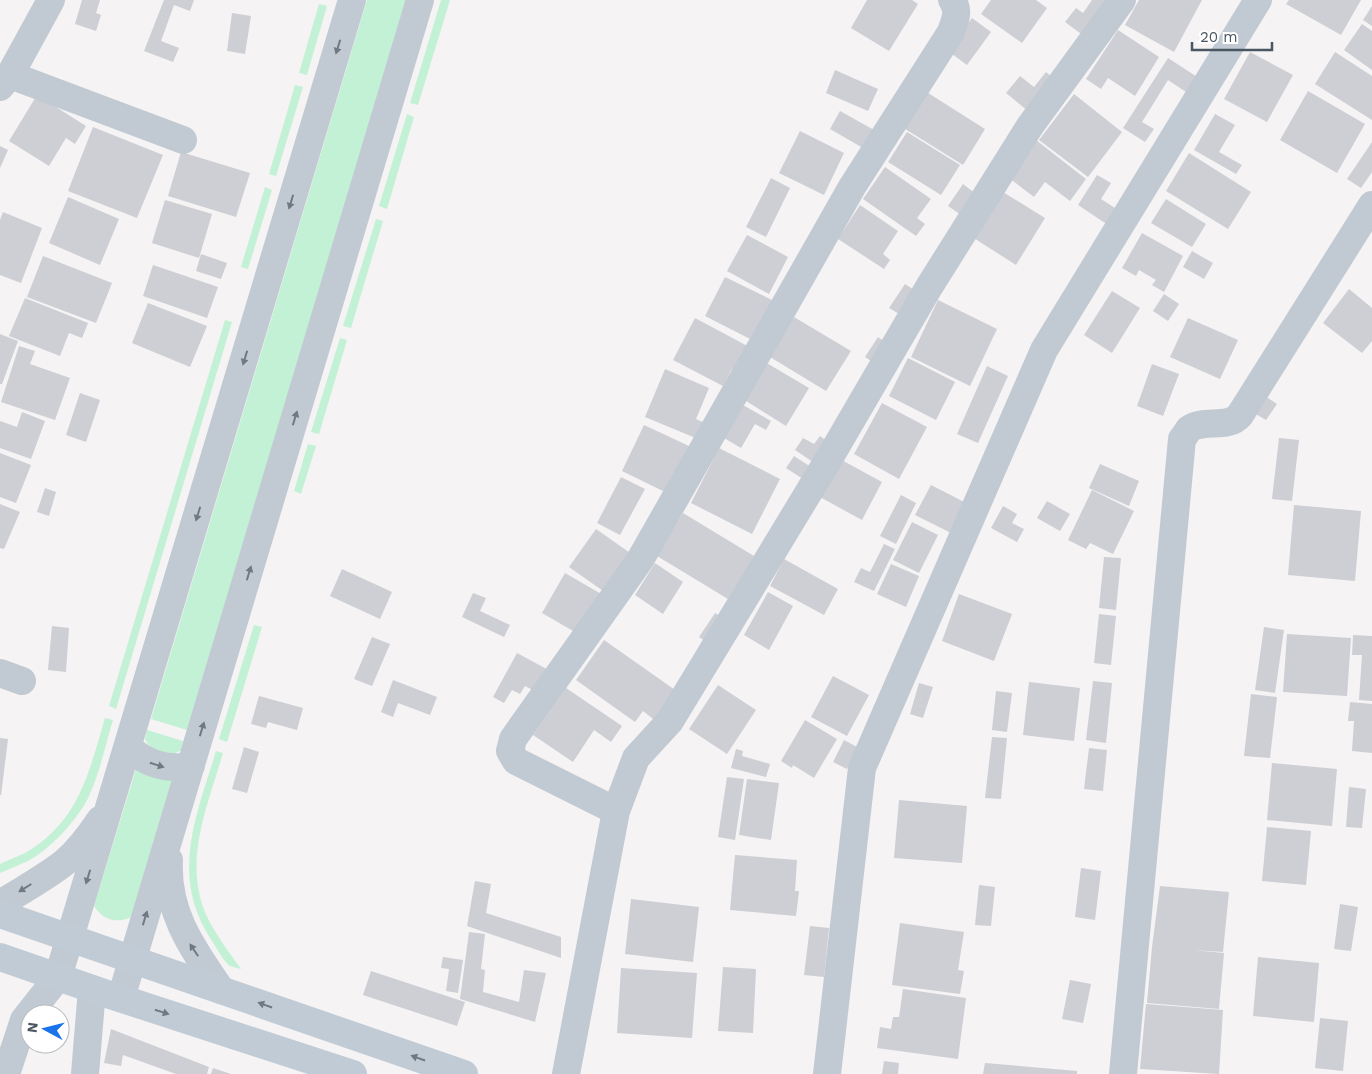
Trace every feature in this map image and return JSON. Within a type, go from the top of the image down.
[{"type":"street","points":[[51,0],[5,81],[183,140]]},
{"type":"street","points":[[6,1074],[24,1020],[58,977],[352,0]]},
{"type":"street","points":[[121,998],[420,0]]},
{"type":"street","points":[[616,811],[516,761],[510,751],[513,739],[640,560],[852,187],[951,32],[957,14],[952,0]]},
{"type":"street","points":[[566,1074],[616,811],[636,758],[670,721],[830,457],[928,287],[1030,126],[1122,0]]},
{"type":"street","points":[[827,1074],[862,768],[1044,350],[1258,0]]},
{"type":"street","points":[[1123,1074],[1182,439],[1190,429],[1204,424],[1229,423],[1240,415],[1372,205]]},
{"type":"street","points":[[128,747],[136,755],[156,765],[168,768],[190,766]]},
{"type":"street","points":[[0,904],[66,861],[86,839],[104,814],[115,790]]},
{"type":"street","points":[[174,821],[168,872],[177,916],[188,940],[221,990]]},
{"type":"street","points":[[0,914],[464,1074]]},
{"type":"street","points":[[0,957],[318,1068],[354,1074]]},
{"type":"street","points":[[85,1074],[92,989]]},
{"type":"green space","points":[[367,0],[406,0],[187,730],[151,719]]},
{"type":"green space","points":[[441,0],[450,0],[418,105],[410,103]]},
{"type":"green space","points":[[319,4],[327,6],[307,75],[299,73]]},
{"type":"green space","points":[[295,85],[303,87],[276,176],[269,174]]},
{"type":"green space","points":[[407,114],[414,117],[387,209],[379,206]]},
{"type":"green space","points":[[265,187],[272,190],[248,269],[241,267]]},
{"type":"green space","points":[[376,219],[383,221],[351,328],[343,326]]},
{"type":"green space","points":[[225,320],[232,322],[116,709],[109,706]]},
{"type":"green space","points":[[340,338],[347,340],[319,434],[311,432]]},
{"type":"green space","points":[[308,444],[316,446],[301,494],[294,491]]},
{"type":"green space","points":[[254,625],[262,627],[227,742],[219,739]]},
{"type":"green space","points":[[105,718],[113,720],[94,785],[85,804],[67,828],[45,850],[28,861],[0,873],[0,864],[25,853],[43,841],[70,811],[87,776]]},
{"type":"green space","points":[[147,730],[183,741],[181,750],[169,755],[155,750],[145,739]]},
{"type":"green space","points":[[216,751],[223,753],[201,829],[198,848],[198,887],[203,907],[210,923],[241,969],[230,966],[225,961],[199,917],[192,894],[189,870],[190,847],[195,823]]},
{"type":"green space","points":[[136,769],[172,780],[131,917],[115,920],[101,915],[94,906]]},
{"type":"building","points":[[82,0],[100,0],[96,13],[101,15],[96,31],[75,24]]},
{"type":"building","points":[[164,0],[194,0],[190,11],[174,5],[161,41],[179,48],[173,62],[144,51]]},
{"type":"building","points":[[867,0],[912,0],[918,4],[889,51],[851,28]]},
{"type":"building","points":[[991,0],[1036,0],[1047,8],[1022,43],[981,14]]},
{"type":"building","points":[[1092,0],[1116,0],[1088,39],[1065,22],[1076,8],[1083,13]]},
{"type":"building","points":[[1139,0],[1202,0],[1174,52],[1125,25]]},
{"type":"building","points":[[1289,0],[1361,0],[1341,35],[1286,4]]},
{"type":"building","points":[[1372,6],[1372,26],[1363,20]]},
{"type":"building","points":[[232,13],[251,16],[245,54],[227,51]]},
{"type":"building","points":[[972,18],[991,32],[967,65],[948,51]]},
{"type":"building","points":[[1362,24],[1372,31],[1372,70],[1344,50]]},
{"type":"building","points":[[1118,30],[1159,57],[1135,96],[1108,78],[1101,89],[1086,79]]},
{"type":"building","points":[[1250,52],[1293,75],[1267,122],[1224,99]]},
{"type":"building","points":[[1335,52],[1372,76],[1372,120],[1315,84]]},
{"type":"building","points":[[1168,58],[1205,82],[1195,98],[1168,80],[1142,122],[1154,129],[1145,142],[1123,128]]},
{"type":"building","points":[[835,70],[878,89],[868,111],[826,93]]},
{"type":"building","points":[[1046,72],[1059,83],[1033,115],[1006,93],[1020,76],[1034,87]]},
{"type":"building","points":[[925,91],[985,129],[963,165],[902,127]]},
{"type":"building","points":[[1308,91],[1365,124],[1337,173],[1280,140]]},
{"type":"building","points":[[1074,94],[1122,132],[1088,177],[1039,140]]},
{"type":"building","points":[[37,95],[86,126],[75,144],[66,138],[49,166],[9,141]]},
{"type":"building","points":[[840,111],[874,130],[863,148],[830,129]]},
{"type":"building","points":[[1215,114],[1235,125],[1219,152],[1242,165],[1236,174],[1194,150]]},
{"type":"building","points":[[93,127],[163,155],[137,218],[68,191]]},
{"type":"building","points":[[800,131],[844,153],[824,195],[779,173]]},
{"type":"building","points":[[907,132],[960,165],[941,195],[888,162]]},
{"type":"building","points":[[1036,140],[1086,179],[1070,201],[1045,182],[1034,197],[1008,177]]},
{"type":"building","points":[[1372,142],[1372,172],[1361,188],[1347,179]]},
{"type":"building","points":[[0,146],[8,150],[0,168]]},
{"type":"building","points":[[181,152],[250,173],[236,217],[168,196]]},
{"type":"building","points":[[1189,153],[1251,192],[1228,229],[1166,191]]},
{"type":"building","points":[[885,167],[931,199],[917,218],[925,224],[916,236],[863,199]]},
{"type":"building","points":[[1097,175],[1111,183],[1101,199],[1118,210],[1108,225],[1078,205]]},
{"type":"building","points":[[771,178],[790,188],[766,237],[746,227]]},
{"type":"building","points":[[963,184],[976,194],[961,215],[948,206]]},
{"type":"building","points":[[998,189],[1045,218],[1016,265],[969,235]]},
{"type":"building","points":[[68,197],[119,219],[100,265],[49,243]]},
{"type":"building","points":[[1166,199],[1206,224],[1192,247],[1151,223]]},
{"type":"building","points":[[165,200],[212,214],[199,258],[152,243]]},
{"type":"building","points":[[860,205],[898,231],[883,254],[890,260],[884,269],[838,239]]},
{"type":"building","points":[[3,212],[42,228],[21,283],[0,275],[0,220]]},
{"type":"building","points":[[1142,233],[1183,256],[1164,292],[1152,285],[1156,280],[1139,270],[1136,276],[1122,268]]},
{"type":"building","points":[[747,235],[788,257],[769,294],[727,271]]},
{"type":"building","points":[[1192,251],[1213,263],[1204,279],[1183,267]]},
{"type":"building","points":[[201,254],[227,263],[221,279],[196,271]]},
{"type":"building","points":[[43,256],[112,283],[96,323],[27,297]]},
{"type":"building","points":[[153,265],[218,287],[207,318],[143,296]]},
{"type":"building","points":[[725,277],[774,301],[754,341],[705,316]]},
{"type":"building","points":[[905,284],[916,291],[901,315],[889,308]]},
{"type":"building","points":[[1349,289],[1372,308],[1372,341],[1362,353],[1323,323]]},
{"type":"building","points":[[1112,291],[1140,308],[1112,353],[1084,335]]},
{"type":"building","points":[[1164,294],[1179,304],[1168,321],[1153,311]]},
{"type":"building","points":[[25,298],[88,323],[82,338],[69,333],[60,356],[9,336]]},
{"type":"building","points":[[938,300],[997,329],[970,386],[911,357]]},
{"type":"building","points":[[148,303],[207,326],[190,367],[132,343]]},
{"type":"building","points":[[794,317],[851,351],[826,391],[770,357]]},
{"type":"building","points":[[695,318],[753,349],[740,373],[732,369],[723,386],[673,360]]},
{"type":"building","points":[[1188,318],[1238,340],[1220,379],[1170,357]]},
{"type":"building","points":[[0,334],[18,341],[2,384],[0,384]]},
{"type":"building","points":[[878,337],[889,345],[877,365],[865,357]]},
{"type":"building","points":[[19,346],[35,351],[30,364],[70,378],[55,420],[1,402]]},
{"type":"building","points":[[908,358],[955,382],[936,420],[889,396]]},
{"type":"building","points":[[765,362],[809,388],[786,426],[743,399]]},
{"type":"building","points":[[1152,364],[1179,374],[1163,416],[1137,406]]},
{"type":"building","points":[[987,366],[1008,376],[978,443],[957,434]]},
{"type":"building","points":[[665,369],[709,388],[696,419],[705,423],[698,439],[645,417]]},
{"type":"building","points":[[80,393],[100,400],[86,442],[66,435]]},
{"type":"building","points":[[1265,396],[1277,404],[1266,420],[1254,413]]},
{"type":"building","points":[[882,403],[927,427],[899,479],[854,454]]},
{"type":"building","points":[[743,405],[771,421],[766,430],[755,424],[741,448],[724,438]]},
{"type":"building","points":[[22,412],[45,421],[31,459],[0,448],[0,421],[17,427]]},
{"type":"building","points":[[644,425],[689,446],[667,493],[622,471]]},
{"type":"building","points":[[820,436],[827,441],[813,462],[795,450],[803,438],[814,444]]},
{"type":"building","points":[[1279,438],[1299,440],[1292,501],[1272,499]]},
{"type":"building","points":[[719,448],[780,479],[752,534],[691,503]]},
{"type":"building","points":[[0,453],[31,465],[16,503],[0,497]]},
{"type":"building","points":[[794,456],[811,467],[803,479],[786,468]]},
{"type":"building","points":[[838,458],[882,482],[862,520],[818,496]]},
{"type":"building","points":[[1100,464],[1139,481],[1129,506],[1089,488]]},
{"type":"building","points":[[621,477],[645,489],[620,535],[597,523]]},
{"type":"building","points":[[931,485],[972,506],[957,536],[915,515]]},
{"type":"building","points":[[45,488],[56,492],[49,516],[37,512]]},
{"type":"building","points":[[1092,490],[1134,511],[1113,554],[1090,543],[1086,549],[1068,540]]},
{"type":"building","points":[[901,495],[916,503],[896,544],[880,536]]},
{"type":"building","points":[[1047,501],[1070,514],[1060,531],[1037,518]]},
{"type":"building","points":[[0,504],[20,512],[4,549],[0,548]]},
{"type":"building","points":[[1294,505],[1361,511],[1355,581],[1288,575]]},
{"type":"building","points":[[1003,506],[1017,514],[1012,523],[1024,529],[1017,542],[991,528]]},
{"type":"building","points":[[683,513],[754,556],[728,599],[657,556]]},
{"type":"building","points":[[912,522],[938,535],[919,573],[893,560]]},
{"type":"building","points":[[596,529],[633,555],[606,593],[569,567]]},
{"type":"building","points":[[884,544],[895,549],[874,591],[854,582],[861,568],[870,572]]},
{"type":"building","points":[[1104,557],[1121,558],[1116,610],[1099,608]]},
{"type":"building","points":[[784,559],[838,589],[824,615],[770,586]]},
{"type":"building","points":[[655,563],[683,582],[663,614],[635,595]]},
{"type":"building","points":[[891,564],[919,576],[906,607],[877,594]]},
{"type":"building","points":[[342,569],[392,592],[380,619],[330,596]]},
{"type":"building","points":[[565,573],[603,595],[580,635],[542,613]]},
{"type":"building","points":[[768,592],[793,606],[769,650],[744,635]]},
{"type":"building","points":[[473,593],[486,598],[480,611],[510,625],[504,637],[462,617]]},
{"type":"building","points":[[959,594],[1012,614],[994,661],[942,641]]},
{"type":"building","points":[[715,613],[727,621],[711,645],[699,637]]},
{"type":"building","points":[[1099,614],[1116,616],[1111,665],[1094,663]]},
{"type":"building","points":[[52,626],[69,628],[66,672],[48,670]]},
{"type":"building","points":[[1264,627],[1284,630],[1275,693],[1255,690]]},
{"type":"building","points":[[1287,634],[1351,638],[1347,696],[1283,692]]},
{"type":"building","points":[[1353,635],[1372,636],[1372,701],[1359,700],[1362,655],[1352,655]]},
{"type":"building","points":[[372,637],[390,644],[372,686],[354,679]]},
{"type":"building","points":[[604,640],[678,692],[657,722],[643,711],[635,722],[576,680]]},
{"type":"building","points":[[517,653],[554,673],[542,695],[525,686],[520,694],[512,690],[504,703],[493,697]]},
{"type":"building","points":[[833,676],[869,695],[847,736],[811,717]]},
{"type":"building","points":[[393,680],[437,697],[430,715],[398,703],[393,717],[381,712]]},
{"type":"building","points":[[1093,681],[1112,683],[1106,743],[1086,740]]},
{"type":"building","points":[[1029,682],[1080,688],[1074,741],[1023,735]]},
{"type":"building","points":[[919,683],[933,687],[923,718],[910,714]]},
{"type":"building","points":[[718,685],[756,710],[727,754],[689,729]]},
{"type":"building","points":[[566,688],[622,726],[611,742],[594,730],[573,762],[533,735]]},
{"type":"building","points":[[996,691],[1012,693],[1007,732],[992,730]]},
{"type":"building","points":[[1251,694],[1277,697],[1270,758],[1244,756]]},
{"type":"building","points":[[259,696],[303,708],[297,730],[268,722],[266,728],[251,724]]},
{"type":"building","points":[[1350,702],[1372,704],[1372,753],[1352,751],[1354,721],[1348,721]]},
{"type":"building","points":[[805,720],[837,739],[814,778],[793,765],[792,768],[781,761]]},
{"type":"building","points":[[992,737],[1007,738],[1001,799],[985,798]]},
{"type":"building","points":[[0,738],[8,739],[1,795],[0,795]]},
{"type":"building","points":[[844,740],[857,747],[847,769],[833,762]]},
{"type":"building","points":[[244,747],[259,752],[247,793],[232,789]]},
{"type":"building","points":[[1089,748],[1107,750],[1103,791],[1084,789]]},
{"type":"building","points":[[736,749],[743,751],[742,756],[770,764],[766,777],[731,768]]},
{"type":"building","points":[[1272,763],[1337,769],[1332,826],[1267,820]]},
{"type":"building","points":[[727,777],[744,779],[735,840],[718,837]]},
{"type":"building","points":[[747,779],[779,783],[771,840],[739,835]]},
{"type":"building","points":[[1349,787],[1366,789],[1362,828],[1346,827]]},
{"type":"building","points":[[899,800],[967,806],[962,863],[894,858]]},
{"type":"building","points":[[1267,827],[1311,831],[1306,885],[1262,881]]},
{"type":"building","points":[[735,855],[797,860],[795,891],[799,891],[796,916],[730,910]]},
{"type":"building","points":[[1081,868],[1101,871],[1095,920],[1075,917]]},
{"type":"building","points":[[475,881],[491,884],[486,913],[561,937],[561,958],[467,926]]},
{"type":"building","points":[[979,885],[995,887],[991,926],[975,925]]},
{"type":"building","points":[[1160,886],[1229,892],[1223,952],[1193,950],[1224,953],[1219,1009],[1147,1003]]},
{"type":"building","points":[[631,899],[699,907],[693,962],[625,954]]},
{"type":"building","points":[[1340,904],[1358,907],[1351,951],[1334,949]]},
{"type":"building","points":[[900,923],[964,932],[958,970],[964,971],[960,994],[892,985]]},
{"type":"building","points":[[810,926],[829,928],[824,977],[804,975]]},
{"type":"building","points":[[469,932],[485,934],[481,969],[485,970],[483,992],[519,1002],[524,970],[546,973],[535,1022],[460,999]]},
{"type":"building","points":[[443,957],[463,960],[458,993],[446,991],[449,969],[441,968]]},
{"type":"building","points":[[1258,957],[1319,963],[1314,1022],[1253,1016]]},
{"type":"building","points":[[723,967],[756,969],[753,1033],[718,1031]]},
{"type":"building","points":[[621,968],[697,973],[692,1038],[617,1033]]},
{"type":"building","points":[[371,971],[465,1002],[457,1026],[363,995]]},
{"type":"building","points":[[1070,980],[1091,984],[1083,1023],[1062,1019]]},
{"type":"building","points":[[903,989],[966,998],[958,1059],[877,1048],[880,1027],[891,1029],[893,1017],[899,1017]]},
{"type":"building","points":[[1146,1004],[1223,1010],[1219,1074],[1140,1069]]},
{"type":"building","points":[[1320,1018],[1348,1021],[1343,1071],[1315,1068]]},
{"type":"building","points":[[111,1029],[209,1067],[207,1074],[176,1074],[123,1055],[121,1066],[104,1063]]},
{"type":"building","points":[[884,1061],[899,1063],[898,1074],[882,1074]]},
{"type":"building","points":[[985,1063],[1077,1071],[1077,1074],[983,1074]]},
{"type":"building","points":[[213,1068],[231,1074],[211,1074]]}]
